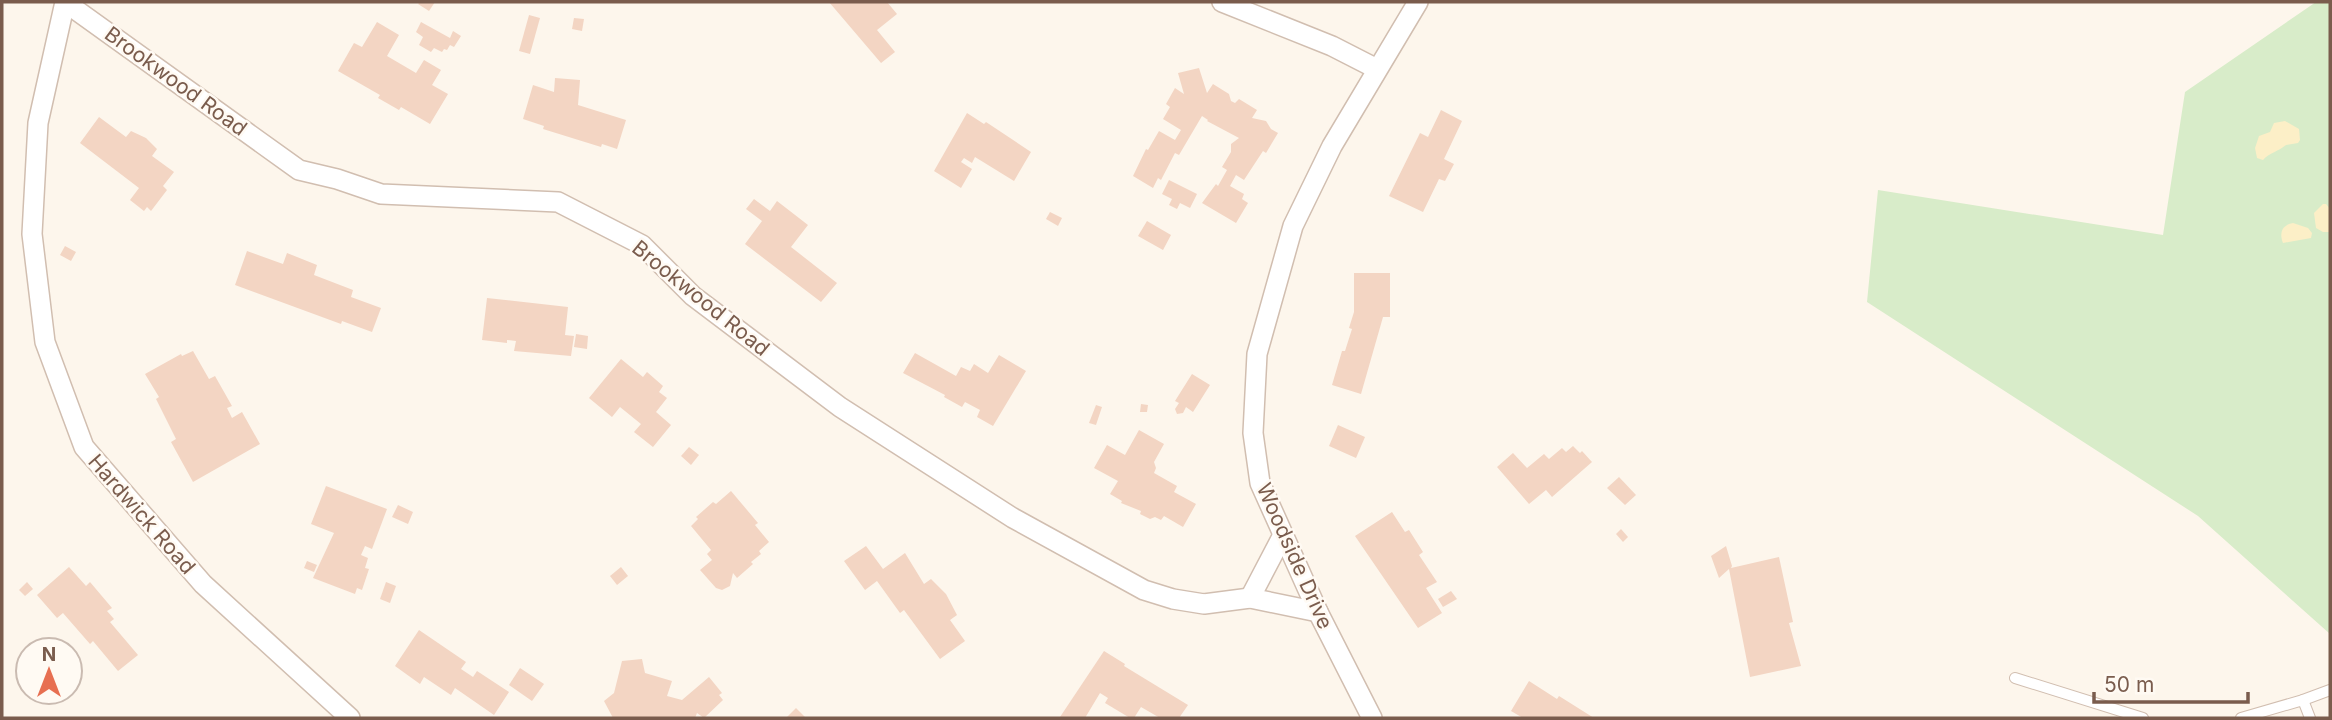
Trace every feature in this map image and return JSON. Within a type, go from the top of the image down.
[{"type":"street","name":"Brookwood Road","points":[[65,2],[299,170],[381,194],[558,202],[642,245],[693,296],[840,407],[1013,518],[1144,590],[1173,599],[1204,604],[1250,598],[1318,612]]},
{"type":"street","name":"Hardwick Road","points":[[65,2],[38,123],[32,234],[45,342],[84,447],[203,584],[350,718]]},
{"type":"street","points":[[1222,2],[1332,46],[1377,69]]},
{"type":"street","name":"Woodside Drive","points":[[1372,718],[1318,612],[1261,483],[1253,433],[1257,354],[1293,226],[1332,146],[1418,2]]},
{"type":"street","points":[[1250,598],[1283,535]]},
{"type":"lane","points":[[2015,678],[2143,718]]},
{"type":"lane","points":[[2241,718],[2330,690]]},
{"type":"lane","points":[[2303,700],[2310,718]]},
{"type":"green space","points":[[2316,2],[2330,2],[2330,634],[2198,516],[1867,302],[1878,190],[2163,235],[2185,92]]},
{"type":"sand","points":[[2285,121],[2299,129],[2298,143],[2286,145],[2263,160],[2257,158],[2255,148],[2259,136],[2270,132],[2274,123]]},
{"type":"sand","points":[[2323,204],[2330,209],[2330,232],[2316,228],[2314,213]]},
{"type":"sand","points":[[2293,223],[2308,228],[2312,233],[2311,238],[2283,243],[2282,230]]},
{"type":"building","points":[[435,2],[429,11],[418,4]]},
{"type":"building","points":[[829,2],[887,2],[897,14],[877,30],[895,52],[881,63]]},
{"type":"building","points":[[529,15],[540,18],[530,54],[519,51]]},
{"type":"building","points":[[574,18],[584,19],[582,31],[572,29]]},
{"type":"building","points":[[377,22],[399,35],[387,56],[416,73],[424,60],[441,70],[432,85],[448,94],[430,124],[401,107],[399,110],[378,98],[380,95],[338,71],[354,43],[362,47]]},
{"type":"building","points":[[421,22],[450,38],[453,31],[461,36],[454,47],[450,45],[442,52],[434,48],[431,52],[419,45],[423,37],[416,32]]},
{"type":"building","points":[[1199,68],[1207,93],[1213,84],[1229,94],[1231,101],[1235,103],[1239,99],[1257,110],[1252,118],[1266,121],[1271,129],[1278,133],[1244,180],[1236,175],[1230,186],[1244,194],[1242,199],[1248,203],[1236,223],[1202,203],[1216,184],[1218,186],[1227,170],[1222,167],[1231,152],[1231,144],[1239,138],[1202,116],[1179,155],[1175,153],[1161,180],[1158,178],[1153,188],[1133,176],[1146,149],[1148,150],[1159,131],[1175,140],[1181,130],[1163,119],[1170,107],[1166,104],[1175,88],[1184,94],[1178,73]]},
{"type":"building","points":[[555,78],[580,80],[578,105],[626,120],[617,149],[602,144],[601,147],[543,129],[544,126],[523,119],[533,85],[554,92]]},
{"type":"building","points":[[1441,110],[1462,121],[1444,159],[1454,164],[1445,181],[1439,179],[1423,212],[1389,196],[1420,133],[1428,137]]},
{"type":"building","points":[[967,113],[984,124],[986,122],[1031,152],[1014,181],[975,157],[972,163],[964,158],[961,162],[972,169],[961,188],[934,171]]},
{"type":"building","points":[[99,117],[126,137],[131,131],[146,138],[157,149],[152,156],[174,172],[163,186],[167,190],[151,211],[147,207],[144,211],[130,200],[139,188],[80,143]]},
{"type":"building","points":[[1169,180],[1197,194],[1190,208],[1180,203],[1177,209],[1169,205],[1172,199],[1162,194]]},
{"type":"building","points":[[754,199],[770,211],[777,201],[808,225],[791,247],[837,283],[821,302],[745,244],[762,221],[746,209]]},
{"type":"building","points":[[1050,212],[1062,218],[1058,226],[1046,219]]},
{"type":"building","points":[[1147,221],[1171,235],[1163,250],[1138,236]]},
{"type":"building","points":[[65,246],[76,252],[71,261],[60,255]]},
{"type":"building","points":[[247,251],[283,264],[287,253],[317,265],[314,275],[353,290],[351,297],[381,308],[372,332],[342,321],[341,324],[235,285]]},
{"type":"building","points":[[1354,273],[1390,273],[1390,317],[1383,317],[1361,394],[1332,385],[1352,329],[1349,328],[1354,312]]},
{"type":"building","points":[[487,298],[568,307],[565,335],[574,336],[571,356],[514,351],[516,341],[507,340],[507,343],[482,340]]},
{"type":"building","points":[[576,334],[588,336],[587,349],[574,347]]},
{"type":"building","points":[[193,351],[209,379],[215,376],[232,406],[227,408],[232,418],[242,412],[260,444],[193,482],[171,442],[176,439],[156,399],[159,397],[145,374],[181,354],[182,356]]},
{"type":"building","points":[[915,353],[956,376],[961,367],[970,371],[974,364],[988,373],[999,355],[1026,371],[993,426],[977,417],[980,410],[965,402],[962,407],[903,373]]},
{"type":"building","points":[[621,359],[643,377],[647,372],[663,386],[659,392],[667,398],[656,412],[671,425],[653,447],[634,432],[641,424],[620,407],[612,417],[589,398]]},
{"type":"building","points":[[1192,374],[1210,385],[1193,412],[1186,407],[1183,413],[1177,414],[1175,409],[1179,403],[1175,401]]},
{"type":"building","points":[[1141,404],[1148,405],[1147,412],[1140,412]]},
{"type":"building","points":[[1096,405],[1102,407],[1096,425],[1089,423]]},
{"type":"building","points":[[1338,425],[1365,437],[1356,458],[1329,446]]},
{"type":"building","points":[[1139,430],[1164,444],[1154,462],[1154,473],[1177,486],[1174,492],[1196,504],[1183,527],[1164,516],[1161,520],[1155,517],[1150,519],[1140,514],[1141,511],[1121,503],[1122,501],[1110,494],[1118,481],[1094,468],[1107,445],[1125,455]]},
{"type":"building","points":[[1573,446],[1592,462],[1552,497],[1546,490],[1529,504],[1497,467],[1513,453],[1527,468],[1544,454],[1549,459],[1562,448],[1566,452]]},
{"type":"building","points":[[689,447],[699,455],[691,465],[681,456]]},
{"type":"building","points":[[1619,477],[1636,495],[1625,505],[1607,488]]},
{"type":"building","points":[[326,486],[387,509],[372,549],[365,546],[361,555],[368,558],[365,568],[369,569],[362,590],[357,588],[355,594],[313,578],[334,533],[311,524]]},
{"type":"building","points":[[731,491],[758,523],[755,525],[769,542],[751,562],[753,564],[737,578],[733,573],[730,586],[722,590],[716,588],[700,570],[712,560],[707,554],[711,550],[691,526],[698,519],[696,517],[713,502],[716,504]]},
{"type":"building","points":[[398,505],[413,512],[408,524],[392,517]]},
{"type":"building","points":[[1392,512],[1405,532],[1409,530],[1423,552],[1419,555],[1437,582],[1426,588],[1442,613],[1418,628],[1355,536]]},
{"type":"building","points":[[1621,529],[1628,537],[1623,542],[1616,534]]},
{"type":"building","points":[[866,546],[883,569],[905,553],[924,584],[931,579],[946,594],[957,615],[950,620],[965,641],[940,659],[904,610],[900,613],[877,581],[865,590],[844,561]]},
{"type":"building","points":[[1726,546],[1731,568],[1779,557],[1793,622],[1789,623],[1801,666],[1750,677],[1729,569],[1719,578],[1711,556]]},
{"type":"building","points":[[307,561],[317,565],[314,572],[304,568]]},
{"type":"building","points":[[69,567],[86,586],[90,582],[112,608],[107,611],[114,619],[110,622],[138,655],[118,671],[93,641],[90,644],[63,613],[57,618],[37,595]]},
{"type":"building","points":[[621,567],[628,576],[617,585],[610,576]]},
{"type":"building","points":[[27,582],[33,589],[25,596],[19,590]]},
{"type":"building","points":[[386,582],[396,586],[390,603],[380,599]]},
{"type":"building","points":[[1451,591],[1457,599],[1443,607],[1438,599]]},
{"type":"building","points":[[419,630],[466,662],[461,669],[473,677],[477,671],[509,692],[494,715],[455,688],[451,695],[424,677],[420,684],[395,666]]},
{"type":"building","points":[[1104,651],[1188,705],[1179,718],[1160,718],[1141,707],[1134,718],[1130,718],[1105,703],[1108,698],[1100,693],[1085,718],[1060,717]]},
{"type":"building","points":[[642,659],[645,673],[672,681],[667,696],[682,700],[709,677],[722,693],[719,695],[723,700],[704,718],[697,713],[695,718],[613,718],[604,701],[614,693],[622,661]]},
{"type":"building","points":[[520,668],[544,684],[532,701],[509,685]]},
{"type":"building","points":[[1529,681],[1594,718],[1523,718],[1511,711]]},
{"type":"building","points":[[796,708],[806,718],[786,718]]}]
